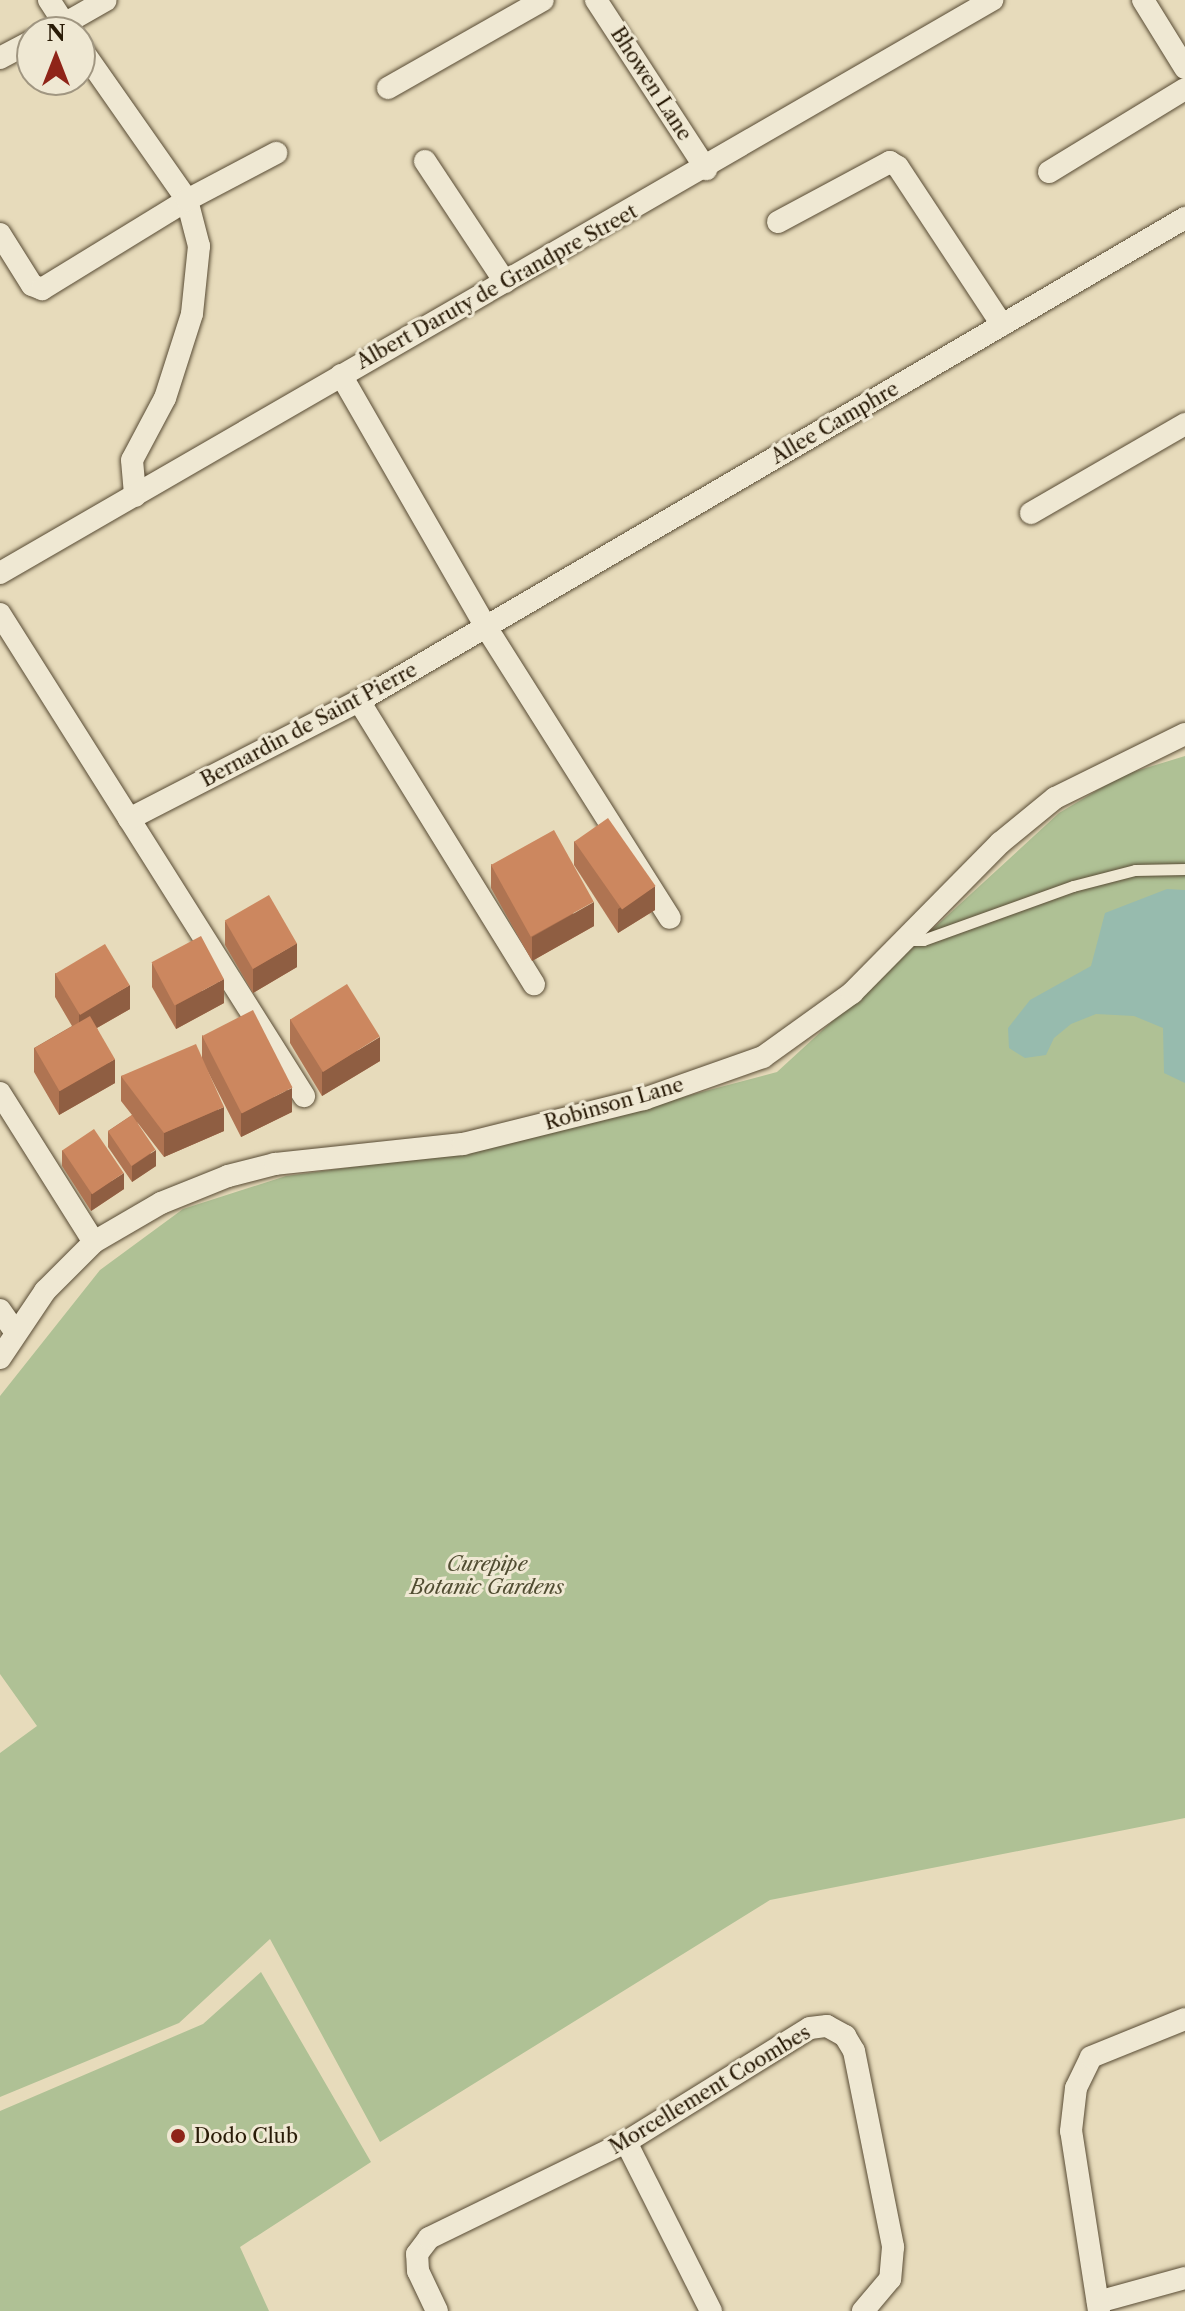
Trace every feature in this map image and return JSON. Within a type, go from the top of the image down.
[{"type":"street","points":[[81,16],[106,0]]},
{"type":"street","points":[[388,88],[543,0]]},
{"type":"street","name":"Bhowen Lane","points":[[596,0],[706,169]]},
{"type":"street","name":"Albert Daruty de Grandpre Street","points":[[0,573],[341,375],[706,169],[992,0]]},
{"type":"street","points":[[1143,0],[1185,68]]},
{"type":"street","points":[[96,70],[187,200],[196,221],[200,274],[165,398],[132,460],[135,496]]},
{"type":"street","points":[[1049,172],[1185,89]]},
{"type":"street","points":[[0,234],[32,285],[42,289],[187,200],[276,153]]},
{"type":"street","points":[[425,161],[505,282]]},
{"type":"street","points":[[778,222],[890,162],[898,167],[1002,325]]},
{"type":"street","name":"Allee Camphre","points":[[486,627],[1185,218]]},
{"type":"street","points":[[341,375],[486,627],[670,918]]},
{"type":"street","points":[[1031,513],[1185,424]]},
{"type":"street","points":[[0,614],[304,1096]]},
{"type":"street","name":"Bernardin de Saint Pierre","points":[[129,819],[359,701],[486,627]]},
{"type":"street","points":[[359,701],[534,984]]},
{"type":"street","name":"Robinson Lane","points":[[0,1358],[45,1291],[94,1242],[161,1203],[228,1176],[275,1164],[463,1144],[644,1099],[763,1057],[852,993],[1000,843],[1055,798],[1185,734]]},
{"type":"street","points":[[0,1093],[94,1242]]},
{"type":"street","points":[[0,1310],[16,1333]]},
{"type":"street","points":[[1185,2019],[1091,2057],[1076,2088],[1071,2131],[1099,2306],[1185,2278]]},
{"type":"street","name":"Morcellement Coombes","points":[[437,2311],[418,2271],[417,2254],[429,2238],[626,2142],[810,2028],[827,2026],[845,2036],[854,2051],[893,2247],[890,2279],[863,2311]]},
{"type":"street","points":[[626,2142],[711,2311]]},
{"type":"lane","points":[[907,940],[923,940],[1085,883],[1135,870],[1185,869]]},
{"type":"green space","name":"Curepipe Botanic Gardens","points":[[1185,756],[1185,1818],[770,1900],[380,2142],[270,1939],[179,2023],[0,2097],[0,1753],[37,1726],[0,1674],[0,1396],[100,1270],[183,1209],[286,1176],[486,1149],[777,1072],[1059,813],[1123,775]]},
{"type":"green space","name":"Dodo Club","points":[[261,1972],[371,2162],[240,2247],[269,2311],[0,2311],[0,2111],[203,2024]]},
{"type":"water","points":[[1167,889],[1185,890],[1185,1083],[1164,1073],[1163,1028],[1134,1016],[1096,1014],[1071,1024],[1054,1038],[1046,1055],[1025,1058],[1009,1048],[1008,1028],[1030,1000],[1091,966],[1105,913]]},
{"type":"building","points":[[608,818],[656,886],[622,910],[574,842]]},
{"type":"building","points":[[554,830],[594,902],[531,937],[491,865]]},
{"type":"building","points":[[269,895],[297,943],[253,969],[225,920]]},
{"type":"building","points":[[201,936],[224,979],[175,1006],[152,962]]},
{"type":"building","points":[[105,944],[130,985],[80,1015],[55,974]]},
{"type":"building","points":[[347,984],[380,1037],[323,1072],[290,1020]]},
{"type":"building","points":[[253,1010],[292,1088],[242,1113],[202,1036]]},
{"type":"building","points":[[90,1016],[115,1059],[60,1091],[35,1048]]},
{"type":"building","points":[[196,1044],[224,1107],[164,1133],[121,1076]]},
{"type":"building","points":[[132,1115],[155,1150],[131,1166],[108,1131]]},
{"type":"building","points":[[94,1129],[124,1173],[92,1194],[62,1150]]},
{"type":"place","name":"Dodo Club","points":[[178,2136]]}]
